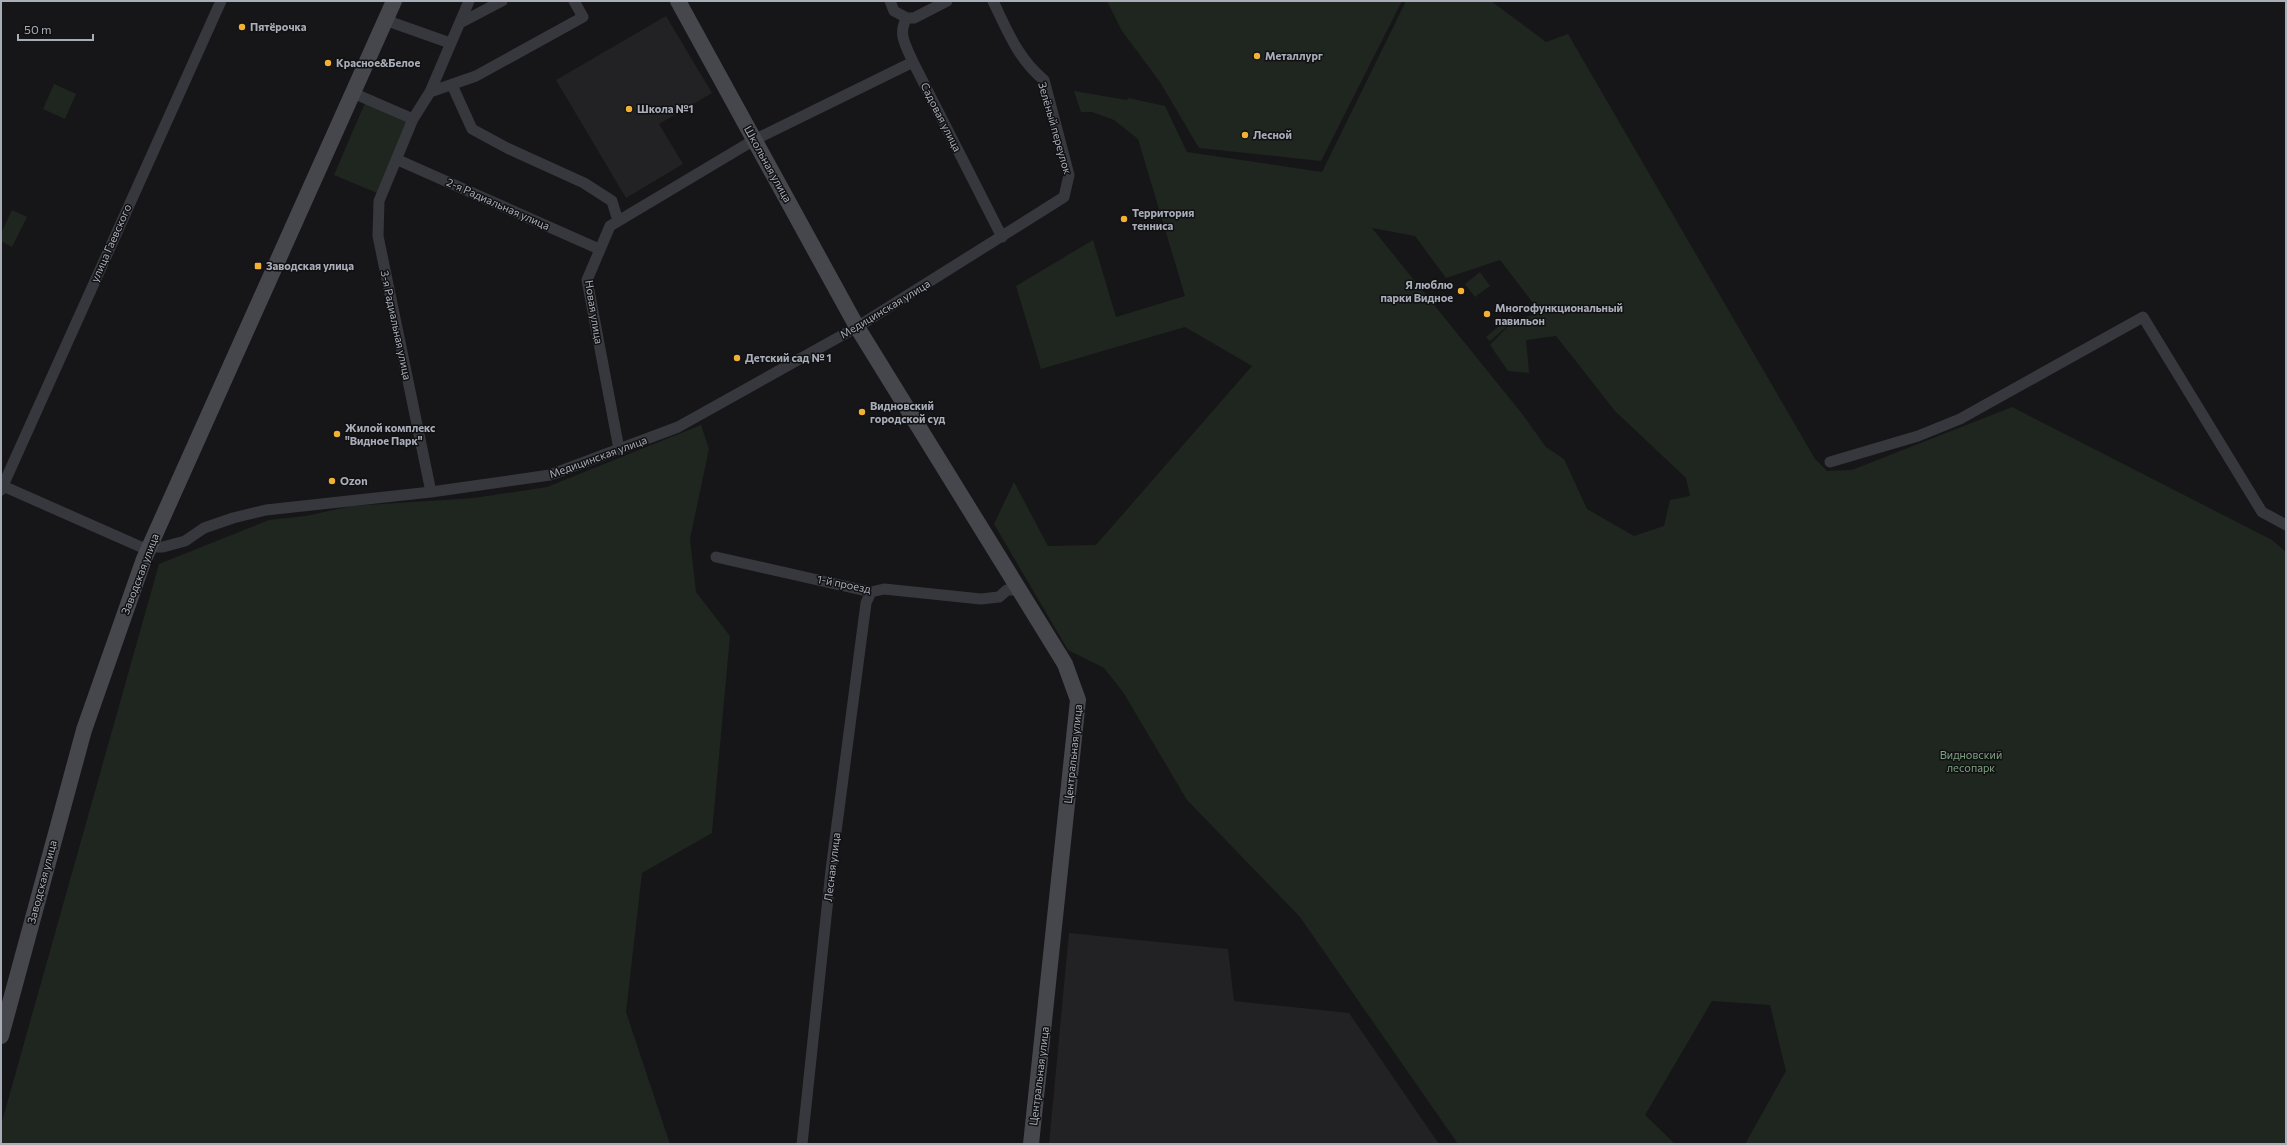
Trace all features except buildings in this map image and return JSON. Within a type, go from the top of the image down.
[{"type":"street","name":"улица Гаевского","points":[[149,548],[138,546],[2,488],[220,1]]},
{"type":"street","name":"Заводская улица","points":[[1,1036],[84,730],[149,548],[394,1]]},
{"type":"street","name":"3-я Радиальная улица","points":[[431,492],[378,236],[379,201],[398,160],[413,119],[430,92],[469,1]]},
{"type":"street","points":[[460,23],[502,1]]},
{"type":"street","points":[[430,92],[476,76],[576,21],[582,17],[574,1]]},
{"type":"street","name":"Школьная улица","points":[[678,1],[857,327]]},
{"type":"street","points":[[890,1],[894,11],[906,18],[914,18],[946,1]]},
{"type":"street","name":"Зелёный переулок","points":[[993,1],[1014,46],[1032,71],[1044,80],[1069,175],[1064,197]]},
{"type":"street","name":"Садовая улица","points":[[906,18],[902,24],[901,33],[913,62],[1002,237]]},
{"type":"street","points":[[385,20],[450,43]]},
{"type":"street","name":"Новая улица","points":[[619,449],[587,280],[610,226],[754,140],[913,62]]},
{"type":"street","points":[[452,85],[472,129],[507,148],[584,183],[612,201],[618,221]]},
{"type":"street","points":[[353,92],[413,119]]},
{"type":"street","name":"2-я Радиальная улица","points":[[398,160],[599,249]]},
{"type":"street","name":"Медицинская улица","points":[[149,548],[163,547],[185,540],[204,528],[233,518],[266,510],[431,492],[550,475],[678,427],[857,327],[1064,197]]},
{"type":"street","points":[[1830,462],[1918,436],[1960,418],[2143,317],[2262,512],[2286,525]]},
{"type":"street","name":"Центральная улица","points":[[857,327],[1065,664],[1078,700],[1031,1144]]},
{"type":"street","name":"1-й проезд","points":[[716,557],[871,592],[884,589],[981,599],[999,596],[1006,590],[1019,590]]},
{"type":"street","name":"Лесная улица","points":[[802,1144],[831,870],[866,603],[871,592]]},
{"type":"shaded area","name":"Школа №1","points":[[666,16],[712,93],[659,124],[683,164],[626,198],[556,80]]},
{"type":"shaded area","points":[[1069,933],[1228,949],[1234,1001],[1349,1013],[1439,1144],[1049,1144]]},
{"type":"green space","name":"Металлург","points":[[1107,1],[1402,1],[1321,161],[1199,148],[1160,82],[1122,31]]},
{"type":"green space","name":"Видновский лесопарк","points":[[1406,1],[1491,1],[1546,42],[1568,34],[1815,459],[1827,471],[1852,470],[2012,407],[2272,540],[2286,552],[2286,1144],[1745,1144],[1786,1071],[1770,1005],[1712,1001],[1645,1115],[1675,1144],[1458,1144],[1300,917],[1187,800],[1123,692],[1104,668],[1068,650],[994,524],[1014,482],[1048,546],[1096,545],[1252,366],[1185,327],[1041,369],[1016,286],[1093,240],[1116,317],[1185,296],[1138,139],[1114,120],[1092,112],[1081,112],[1074,91],[1127,100],[1128,98],[1165,106],[1187,152],[1322,172]],"holes":[[[1372,228],[1415,236],[1446,278],[1500,260],[1540,312],[1512,322],[1514,320],[1511,316],[1486,337],[1490,341],[1511,323],[1490,345],[1508,371],[1529,373],[1526,340],[1556,336],[1615,411],[1686,478],[1690,496],[1670,500],[1664,526],[1634,536],[1587,509],[1564,459],[1546,447],[1523,415]]]},
{"type":"green space","points":[[54,84],[76,94],[65,119],[43,109]]},
{"type":"green space","points":[[365,103],[408,122],[377,193],[334,175]]},
{"type":"green space","points":[[12,210],[27,217],[12,247],[1,241],[1,233]]},
{"type":"green space","points":[[1480,272],[1490,286],[1475,297],[1465,284]]},
{"type":"green space","points":[[701,425],[709,449],[690,539],[696,592],[730,636],[712,833],[642,873],[626,1012],[670,1144],[1,1144],[1,1125],[159,564],[269,520],[306,516],[351,506],[474,498],[547,487]]},
{"type":"place","name":"Пятёрочка","points":[[242,27]]},
{"type":"place","name":"Металлург","points":[[1257,56]]},
{"type":"place","name":"Красное&Белое","points":[[328,63]]},
{"type":"place","name":"Школа №1","points":[[629,109]]},
{"type":"place","name":"Лесной","points":[[1245,135]]},
{"type":"place","name":"Территория тенниса","points":[[1124,219]]},
{"type":"place","name":"Заводская улица","points":[[258,266]]},
{"type":"place","name":"Я люблю парки Видное","points":[[1461,291]]},
{"type":"place","name":"Многофункциональный павильон","points":[[1487,314]]},
{"type":"place","name":"Детский сад № 1","points":[[737,358]]},
{"type":"place","name":"Видновский городской суд","points":[[862,412]]},
{"type":"place","name":"Жилой комплекс \"Видное Парк\"","points":[[337,434]]},
{"type":"place","name":"Ozon","points":[[332,481]]}]
